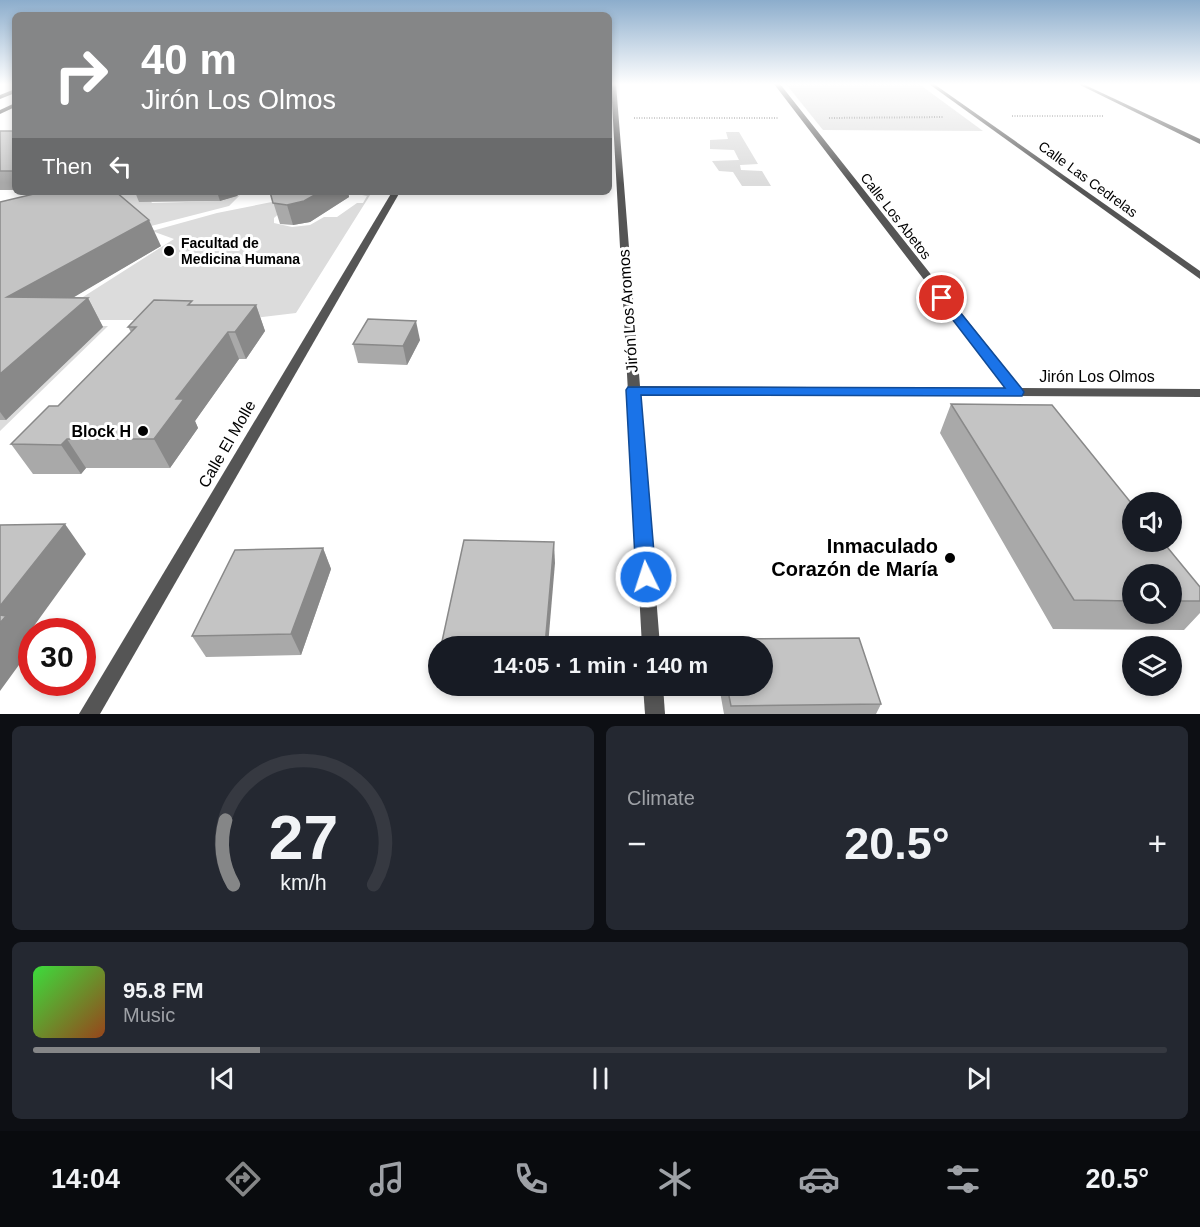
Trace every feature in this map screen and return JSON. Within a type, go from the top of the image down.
[{"type":"street","name":"Calle Las Cedrelas","points":[[979,117],[1200,276]]},
{"type":"street","points":[[1149,117],[1200,142]]},
{"type":"street","name":"Jirón Los Aromos","points":[[615,118],[613,140],[650,636]]},
{"type":"street","name":"Calle Los Abetos","points":[[804,119],[1017,392]]},
{"type":"street","name":"Calle El Molle","points":[[89,714],[394,195]]},
{"type":"street","name":"Jirón Los Olmos","points":[[633,390],[1200,393]]},
{"type":"street","points":[[654,696],[655,714]]},
{"type":"path","points":[[615,118],[901,117]]},
{"type":"shaded area","points":[[813,117],[964,117],[983,131],[823,130]]},
{"type":"shaded area","points":[[726,132],[739,132],[758,164],[740,165],[741,170],[762,171],[771,186],[742,186],[733,172],[719,171],[712,161],[739,160],[734,150],[710,149],[710,140],[728,139]]},
{"type":"shaded area","points":[[115,195],[147,195],[152,203],[221,201],[240,195],[229,206],[151,226]]},
{"type":"shaded area","points":[[362,195],[370,195],[296,313],[238,320],[0,320],[0,313],[72,304],[174,239],[152,231],[217,213],[282,200],[283,210],[274,218],[274,223],[292,227],[310,225],[324,217],[337,217],[357,203],[363,203],[367,196]]},
{"type":"shaded area","points":[[97,326],[108,326],[0,431],[0,420],[6,420],[74,354]]},
{"type":"building","points":[[0,131],[12,131],[12,171],[0,171]]},
{"type":"building","points":[[29,195],[120,195],[149,220],[7,297],[88,298],[0,374],[0,202]]},
{"type":"building","points":[[271,195],[315,195],[304,201],[287,205],[273,203]]},
{"type":"building","points":[[154,300],[192,301],[188,305],[256,305],[235,332],[228,332],[176,399],[184,399],[154,439],[67,439],[61,445],[11,444],[49,406],[58,406],[136,327],[128,327]]},
{"type":"building","points":[[368,319],[416,321],[403,346],[353,344]]},
{"type":"building","points":[[951,404],[1052,405],[1122,492],[1122,552],[1171,552],[1181,564],[1122,564],[1122,601],[1074,600]]},
{"type":"building","points":[[65,524],[0,606],[0,525]]},
{"type":"building","points":[[464,540],[554,542],[546,636],[443,636]]},
{"type":"building","points":[[323,548],[291,634],[192,636],[235,550]]},
{"type":"building","points":[[1182,565],[1200,587],[1200,601],[1182,601]]},
{"type":"building","points":[[0,615],[6,616],[0,623]]},
{"type":"building","points":[[859,638],[881,704],[731,706],[729,696],[773,696],[773,639]]},
{"type":"place","name":"Facultad de Medicina Humana","points":[[169,251]]},
{"type":"place","name":"Block H","points":[[143,431]]},
{"type":"place","name":"Inmaculado Corazón de María","points":[[950,558]]},
{"type":"route","points":[[646,577],[633,390],[1017,392],[942,298]]}]
